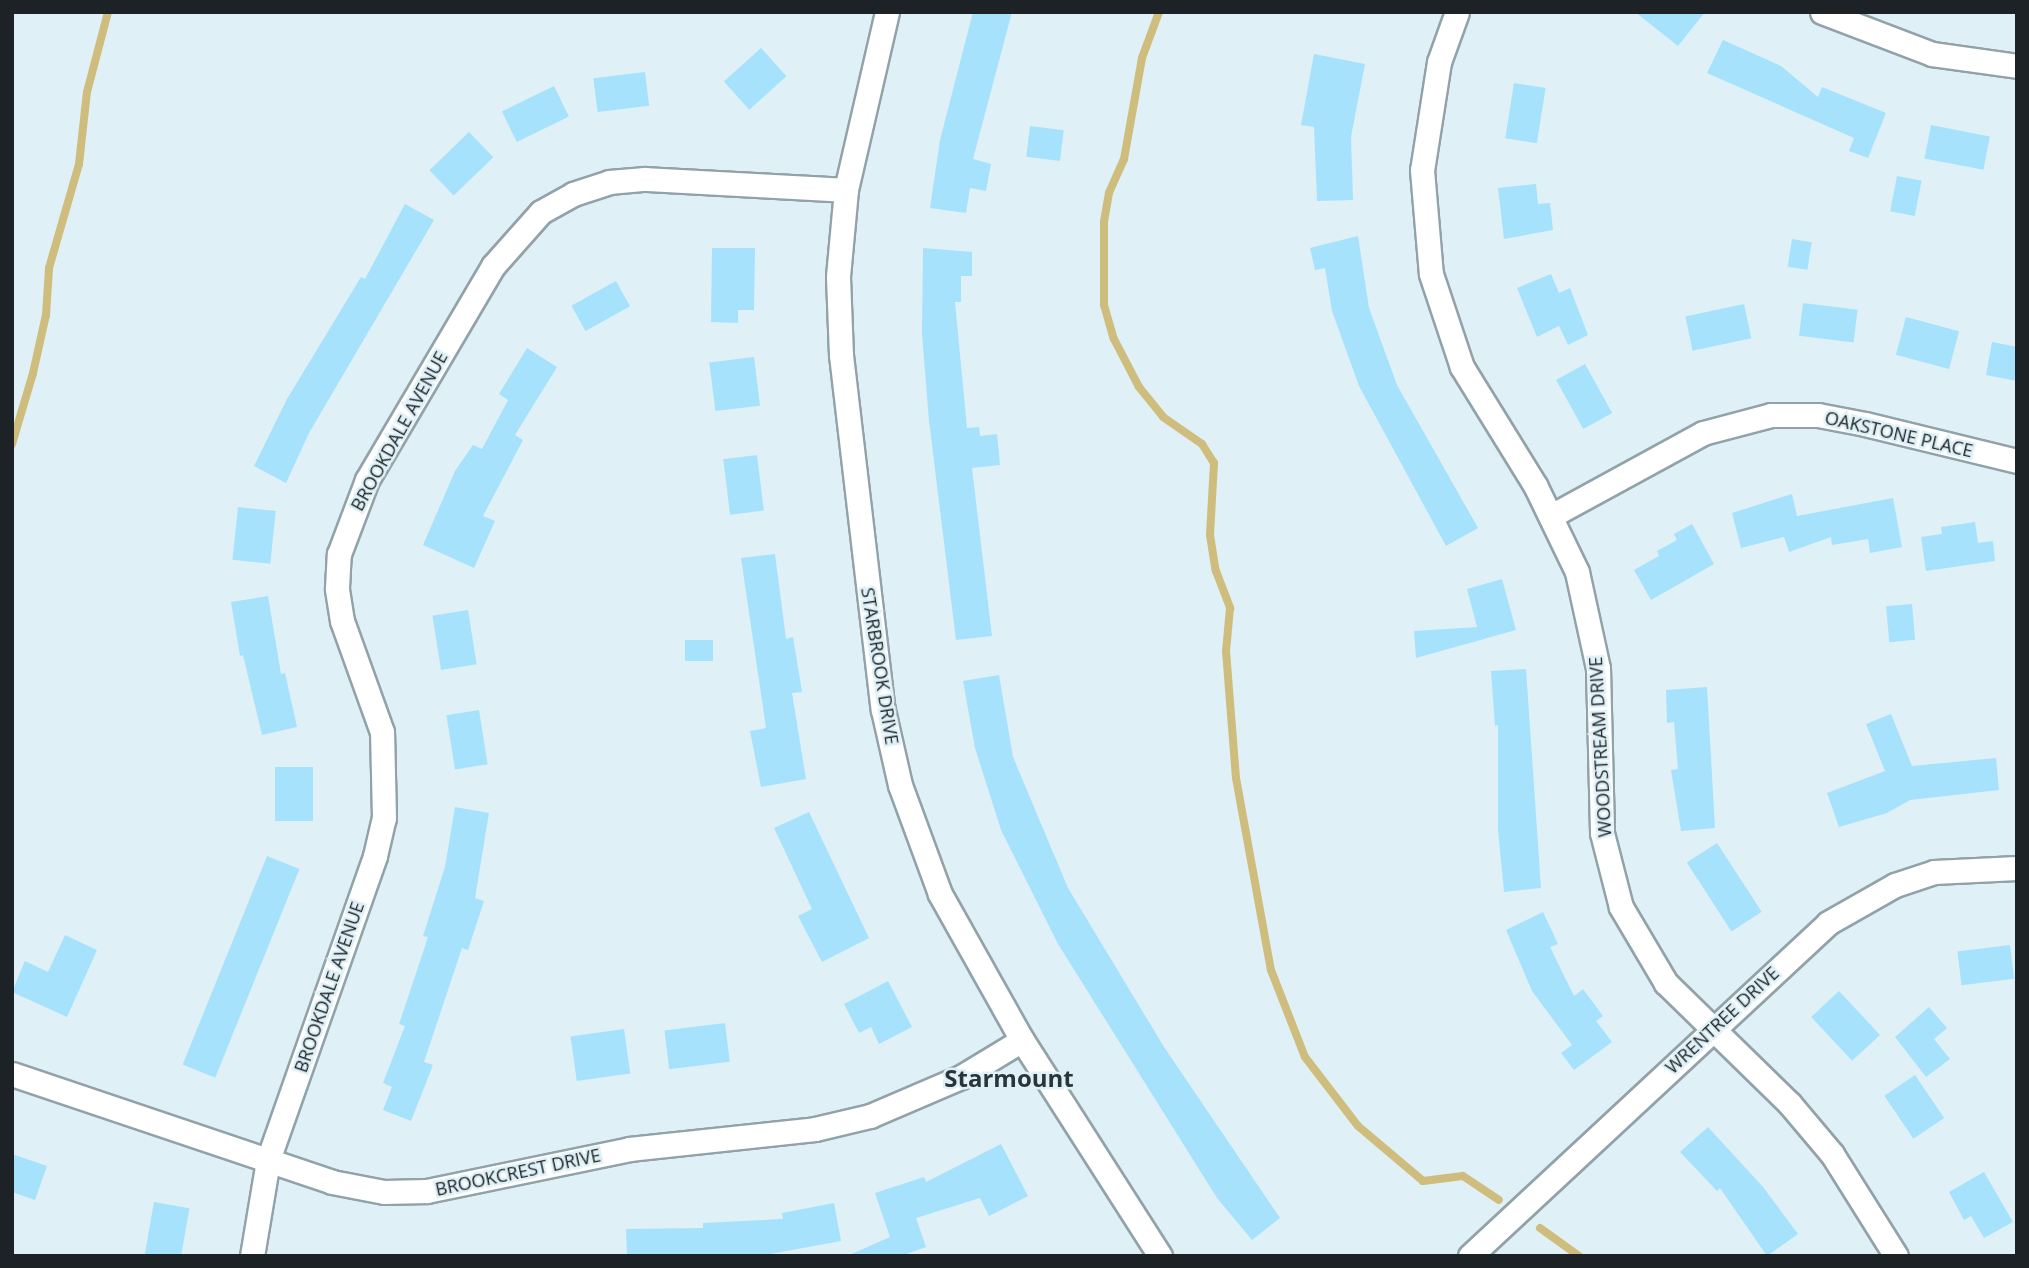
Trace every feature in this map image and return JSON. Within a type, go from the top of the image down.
[{"type":"street","name":"STARBROOK DRIVE","points":[[887,12],[846,190],[838,277],[841,355],[883,710],[900,785],[934,881],[977,966],[1160,1256]]},
{"type":"street","name":"WOODSTREAM DRIVE","points":[[1457,12],[1439,62],[1429,109],[1423,170],[1431,274],[1462,367],[1551,516],[1577,572],[1591,619],[1598,668],[1599,813],[1612,883],[1639,942],[1666,984],[1789,1103],[1832,1154],[1896,1256]]},
{"type":"street","points":[[1822,12],[1932,54],[2017,66]]},
{"type":"street","name":"BROOKDALE AVENUE","points":[[252,1256],[268,1160],[375,856],[384,818],[387,777],[382,732],[342,621],[337,588],[339,554],[367,480],[493,266],[541,212],[573,194],[608,182],[645,179],[846,190]]},
{"type":"street","name":"OAKSTONE PLACE","points":[[1551,516],[1703,433],[1771,415],[1818,415],[2017,461]]},
{"type":"street","name":"WRENTREE DRIVE","points":[[1470,1256],[1809,939],[1871,897],[1934,872],[2017,868]]},
{"type":"street","name":"BROOKCREST DRIVE","points":[[12,1074],[356,1188],[384,1192],[448,1188],[629,1149],[815,1129],[870,1116],[961,1077],[1022,1040]]},
{"type":"building","points":[[973,12],[1012,12],[973,159],[991,164],[986,191],[970,188],[966,213],[930,208],[940,140]]},
{"type":"building","points":[[1635,12],[1705,12],[1678,46]]},
{"type":"building","points":[[1723,40],[1781,66],[1818,97],[1822,87],[1886,113],[1868,158],[1849,151],[1854,138],[1707,73]]},
{"type":"building","points":[[761,48],[786,76],[749,110],[724,81]]},
{"type":"building","points":[[1314,54],[1365,64],[1351,137],[1353,200],[1317,201],[1314,127],[1301,125]]},
{"type":"building","points":[[645,72],[649,106],[598,112],[593,78]]},
{"type":"building","points":[[1514,83],[1546,88],[1537,143],[1505,138]]},
{"type":"building","points":[[554,86],[569,117],[517,142],[502,111]]},
{"type":"building","points":[[1931,125],[1990,136],[1983,170],[1925,158]]},
{"type":"building","points":[[1030,126],[1064,130],[1060,161],[1026,157]]},
{"type":"building","points":[[469,132],[493,157],[454,195],[429,170]]},
{"type":"building","points":[[1897,176],[1922,181],[1915,216],[1890,211]]},
{"type":"building","points":[[1536,184],[1538,204],[1550,203],[1553,230],[1504,239],[1498,188]]},
{"type":"building","points":[[405,204],[434,220],[309,433],[286,483],[254,466],[287,399],[361,277],[365,279]]},
{"type":"building","points":[[1358,236],[1369,308],[1397,385],[1478,528],[1446,546],[1359,386],[1332,311],[1325,268],[1315,270],[1310,248]]},
{"type":"building","points":[[1792,239],[1812,242],[1807,270],[1788,267]]},
{"type":"building","points":[[712,248],[755,248],[754,310],[738,310],[738,323],[711,322]]},
{"type":"building","points":[[923,248],[972,252],[972,276],[961,276],[961,302],[955,302],[967,428],[979,427],[980,436],[997,434],[1000,465],[972,468],[992,636],[956,640],[929,421],[922,334]]},
{"type":"building","points":[[1551,274],[1559,293],[1570,288],[1588,335],[1568,345],[1559,326],[1537,337],[1517,288]]},
{"type":"building","points":[[616,281],[630,306],[585,331],[571,306]]},
{"type":"building","points":[[1803,303],[1858,310],[1854,342],[1799,336]]},
{"type":"building","points":[[1744,304],[1751,338],[1693,351],[1685,316]]},
{"type":"building","points":[[1906,317],[1959,331],[1949,369],[1896,355]]},
{"type":"building","points":[[1992,342],[2017,347],[2017,381],[1986,375]]},
{"type":"building","points":[[527,348],[557,367],[515,435],[523,440],[483,516],[495,521],[474,568],[423,545],[455,471],[473,445],[482,449],[508,400],[499,394]]},
{"type":"building","points":[[754,357],[760,406],[715,411],[709,362]]},
{"type":"building","points":[[1585,364],[1612,413],[1583,429],[1556,380]]},
{"type":"building","points":[[757,455],[764,511],[730,515],[723,459]]},
{"type":"building","points":[[1792,494],[1797,516],[1893,498],[1902,547],[1870,553],[1868,539],[1832,545],[1831,537],[1789,552],[1784,537],[1741,548],[1732,513]]},
{"type":"building","points":[[238,507],[276,511],[270,564],[232,560]]},
{"type":"building","points":[[1975,522],[1978,543],[1993,541],[1995,561],[1926,571],[1921,537],[1942,534],[1941,527]]},
{"type":"building","points":[[1692,524],[1714,564],[1651,600],[1634,570],[1659,556],[1657,551],[1677,540],[1674,534]]},
{"type":"building","points":[[775,554],[786,639],[793,637],[802,692],[792,693],[806,779],[761,787],[750,731],[766,728],[741,558]]},
{"type":"building","points":[[1502,579],[1516,630],[1416,658],[1414,631],[1477,627],[1467,589]]},
{"type":"building","points":[[268,596],[281,674],[285,673],[297,727],[262,735],[243,655],[240,656],[231,602]]},
{"type":"building","points":[[1912,604],[1915,640],[1889,642],[1886,606]]},
{"type":"building","points":[[468,610],[477,664],[441,670],[432,616]]},
{"type":"building","points":[[685,640],[713,640],[713,661],[685,661]]},
{"type":"building","points":[[1526,669],[1541,888],[1504,892],[1498,830],[1498,725],[1495,726],[1491,671]]},
{"type":"building","points":[[999,675],[1013,757],[1068,888],[1164,1047],[1280,1218],[1252,1240],[1217,1198],[1058,944],[1001,830],[975,748],[963,681]]},
{"type":"building","points":[[1707,687],[1715,828],[1681,831],[1671,770],[1678,769],[1674,722],[1667,723],[1666,690]]},
{"type":"building","points":[[479,710],[488,764],[455,769],[446,715]]},
{"type":"building","points":[[1891,714],[1912,766],[1996,758],[1999,790],[1910,800],[1887,813],[1839,827],[1827,793],[1885,771],[1866,724]]},
{"type":"building","points":[[275,767],[313,767],[313,821],[275,821]]},
{"type":"building","points":[[455,807],[489,813],[475,898],[484,901],[468,950],[462,948],[424,1062],[433,1065],[411,1121],[383,1110],[392,1087],[383,1083],[405,1026],[399,1024],[428,937],[423,936],[445,867]]},
{"type":"building","points":[[809,812],[869,938],[822,962],[798,916],[812,909],[774,828]]},
{"type":"building","points":[[1717,843],[1762,912],[1731,931],[1687,863]]},
{"type":"building","points":[[267,856],[299,869],[215,1078],[183,1065]]},
{"type":"building","points":[[1543,912],[1558,944],[1550,947],[1574,996],[1583,989],[1603,1016],[1596,1021],[1612,1042],[1574,1070],[1561,1053],[1572,1045],[1532,991],[1506,930]]},
{"type":"building","points":[[65,935],[97,950],[67,1017],[12,992],[25,961],[48,972]]},
{"type":"building","points":[[2010,945],[2014,979],[1962,985],[1957,951]]},
{"type":"building","points":[[888,981],[912,1027],[879,1044],[871,1027],[859,1033],[844,1004]]},
{"type":"building","points":[[1839,991],[1880,1035],[1852,1061],[1811,1017]]},
{"type":"building","points":[[1929,1007],[1947,1028],[1934,1039],[1950,1059],[1926,1077],[1895,1037]]},
{"type":"building","points":[[725,1023],[730,1062],[669,1069],[664,1030]]},
{"type":"building","points":[[624,1029],[630,1074],[577,1081],[571,1037]]},
{"type":"building","points":[[1915,1075],[1944,1118],[1913,1139],[1884,1096]]},
{"type":"building","points":[[1708,1127],[1763,1187],[1798,1234],[1767,1256],[1720,1188],[1717,1191],[1680,1152]]},
{"type":"building","points":[[1001,1144],[1028,1196],[989,1216],[980,1198],[916,1218],[926,1247],[901,1256],[847,1256],[890,1237],[875,1193],[924,1177],[926,1182]]},
{"type":"building","points":[[12,1154],[47,1166],[35,1200],[12,1192]]},
{"type":"building","points":[[1984,1172],[2013,1222],[1984,1238],[1971,1216],[1964,1220],[1949,1192]]},
{"type":"building","points":[[154,1202],[189,1208],[181,1256],[144,1256]]},
{"type":"building","points":[[834,1203],[841,1241],[759,1256],[627,1256],[626,1229],[703,1228],[703,1223],[783,1219],[782,1213]]},
{"type":"waterway","points":[[12,444],[33,373],[46,315],[49,268],[79,164],[87,92],[108,12]]},
{"type":"waterway","points":[[1159,12],[1142,58],[1124,159],[1109,193],[1104,222],[1104,305],[1114,339],[1139,387],[1163,417],[1202,444],[1214,463],[1210,535],[1216,571],[1230,608],[1226,651],[1236,778],[1271,970],[1305,1057],[1358,1126],[1423,1181],[1463,1176],[1499,1200]]},
{"type":"waterway","points":[[1540,1228],[1579,1256]]},
{"type":"district","name":"Starmount","points":[[1009,1078]]}]
